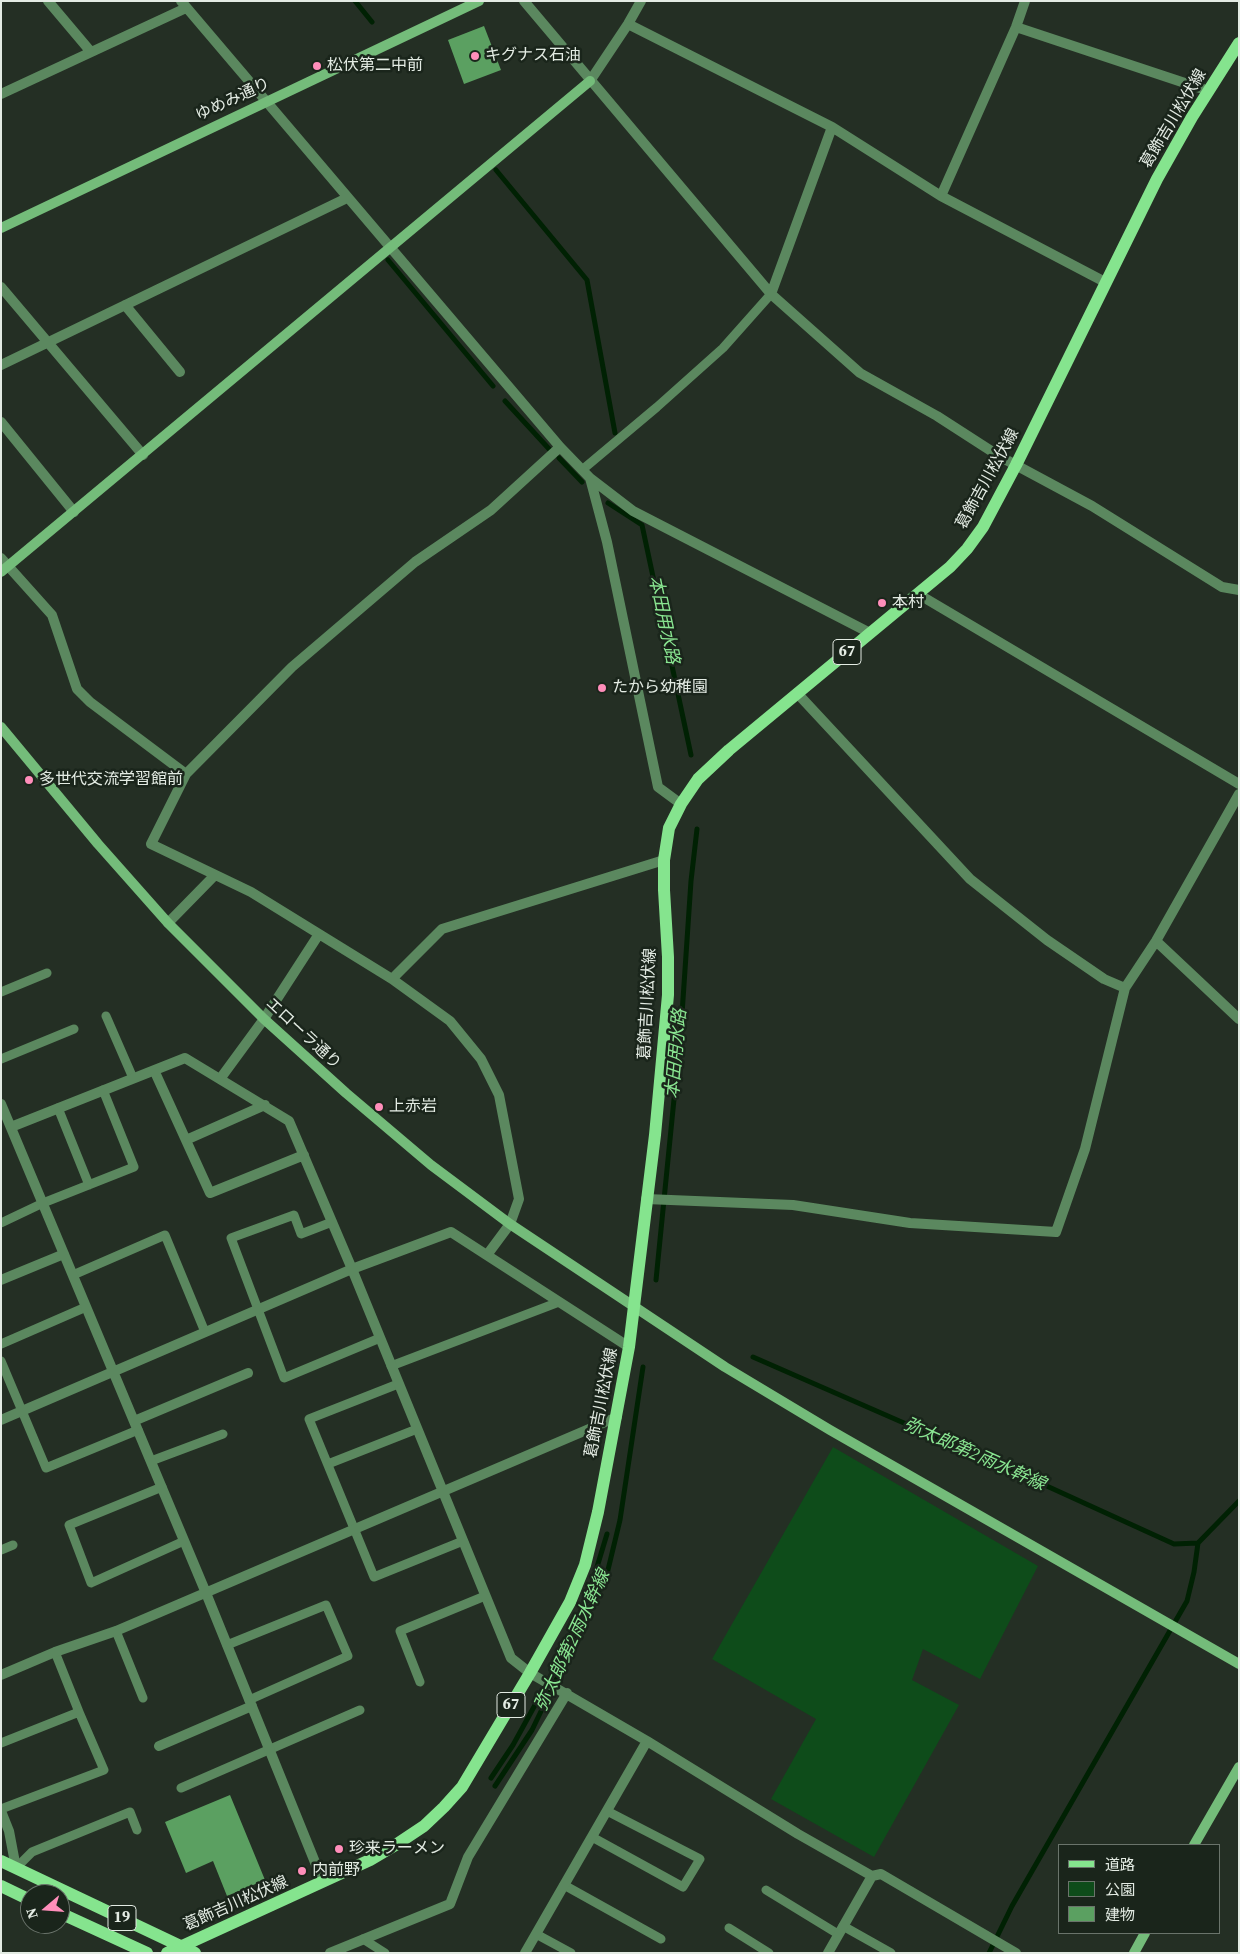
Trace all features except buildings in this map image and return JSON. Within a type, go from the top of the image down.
[{"type":"main road","name":"葛飾吉川松伏線","points":[[166,1953],[323,1882],[397,1844],[424,1826],[462,1787],[570,1602],[585,1565],[617,1417],[635,1306],[646,1199],[655,1135],[668,996],[664,860],[669,828],[680,804],[698,779],[729,750],[950,567],[983,527],[1016,465],[1157,179],[1239,43]]},
{"type":"main road","name":"19","points":[[1,1861],[195,1953]]},
{"type":"main road","points":[[1,1886],[20,1895]]},
{"type":"main road","name":"19","points":[[70,1918],[147,1953]]},
{"type":"street","points":[[48,1],[91,52]]},
{"type":"street","name":"ゆめみ通り","points":[[1,228],[479,1]]},
{"type":"street","points":[[524,1],[770,294],[860,373],[937,416],[999,456],[1092,506],[1222,587],[1239,590]]},
{"type":"street","points":[[5,569],[590,81],[641,1]]},
{"type":"street","points":[[941,196],[1016,26],[1025,1]]},
{"type":"street","points":[[1,94],[91,52],[183,5],[560,448],[590,478],[633,511],[870,634]]},
{"type":"street","points":[[628,24],[832,126],[941,196],[1105,282]]},
{"type":"street","points":[[1016,26],[1209,91]]},
{"type":"street","points":[[770,294],[832,126]]},
{"type":"street","points":[[1,365],[347,198]]},
{"type":"street","points":[[1,287],[143,455]]},
{"type":"street","points":[[125,305],[180,372]]},
{"type":"street","points":[[1,422],[74,512]]},
{"type":"street","points":[[487,1256],[510,1224],[519,1199],[499,1095],[481,1059],[450,1021],[392,979],[251,892],[214,876],[151,844],[186,774],[300,660],[415,562],[491,510],[560,448]]},
{"type":"street","points":[[590,478],[607,542],[658,787],[680,804]]},
{"type":"street","points":[[1,558],[5,569],[52,616],[77,689],[90,702],[186,774]]},
{"type":"street","points":[[918,594],[1239,784]]},
{"type":"street","points":[[798,693],[970,879],[1047,940],[1104,979],[1125,988]]},
{"type":"street","name":"エローラ通り","points":[[1,727],[98,844],[168,923],[264,1019],[346,1094],[424,1159],[510,1224],[725,1367],[830,1430],[1239,1664]]},
{"type":"street","points":[[646,1199],[793,1204],[910,1223],[1056,1232],[1085,1149],[1125,988],[1156,941],[1239,794]]},
{"type":"street","points":[[392,979],[442,929],[664,860]]},
{"type":"street","points":[[168,923],[214,876]]},
{"type":"street","points":[[220,1079],[264,1019],[319,934]]},
{"type":"street","points":[[1156,941],[1239,1019]]},
{"type":"street","points":[[11,1127],[185,1058],[289,1121],[352,1269],[511,1658],[530,1673],[647,1741],[798,1834],[872,1876],[881,1874],[1016,1953]]},
{"type":"street","points":[[154,1070],[210,1193],[304,1155]]},
{"type":"street","points":[[1,1104],[206,1593],[323,1882]]},
{"type":"street","points":[[186,1140],[265,1105]]},
{"type":"street","points":[[1,1420],[352,1269],[451,1232],[629,1347]]},
{"type":"street","points":[[1,1280],[64,1254]]},
{"type":"street","points":[[136,1426],[248,1373]]},
{"type":"street","points":[[1,1675],[55,1652],[116,1631],[617,1417]]},
{"type":"street","points":[[330,1953],[450,1904],[468,1857],[567,1693]]},
{"type":"street","points":[[159,1746],[250,1703]]},
{"type":"street","points":[[525,1953],[647,1741]]},
{"type":"street","points":[[1195,1844],[1239,1767]]},
{"type":"street","points":[[1,1810],[16,1868]]},
{"type":"street","points":[[828,1953],[872,1876]]},
{"type":"street","points":[[1134,1953],[1144,1934]]},
{"type":"lane","points":[[582,470],[657,408],[723,348],[770,294]]},
{"type":"lane","points":[[1,992],[47,973]]},
{"type":"lane","points":[[106,1016],[133,1078]]},
{"type":"lane","points":[[1,1058],[74,1029]]},
{"type":"lane","points":[[1,1223],[43,1203],[134,1167],[103,1090]]},
{"type":"lane","points":[[58,1108],[90,1185]]},
{"type":"lane","points":[[332,1222],[301,1234],[294,1215],[230,1238],[284,1378],[380,1338]]},
{"type":"lane","points":[[73,1275],[165,1235],[205,1332]]},
{"type":"lane","points":[[391,1366],[559,1302]]},
{"type":"lane","points":[[1,1344],[86,1307]]},
{"type":"lane","points":[[1,1361],[46,1468],[136,1426]]},
{"type":"lane","points":[[398,1384],[309,1419],[354,1529],[374,1577],[463,1541]]},
{"type":"lane","points":[[328,1464],[417,1429]]},
{"type":"lane","points":[[151,1461],[224,1434]]},
{"type":"lane","points":[[162,1488],[69,1525],[91,1583],[184,1541]]},
{"type":"lane","points":[[1,1550],[14,1545]]},
{"type":"lane","points":[[420,1682],[400,1630],[485,1596]]},
{"type":"lane","points":[[227,1645],[326,1605],[348,1656],[250,1703]]},
{"type":"lane","points":[[116,1631],[143,1698]]},
{"type":"lane","points":[[1,1810],[104,1770],[55,1652]]},
{"type":"lane","points":[[181,1788],[360,1710]]},
{"type":"lane","points":[[1,1743],[79,1712]]},
{"type":"lane","points":[[592,1837],[683,1887],[700,1859],[607,1810]]},
{"type":"lane","points":[[16,1868],[32,1852],[130,1812],[137,1830]]},
{"type":"lane","points":[[564,1885],[661,1939]]},
{"type":"lane","points":[[766,1890],[841,1930],[891,1953]]},
{"type":"lane","points":[[728,1928],[769,1953]]},
{"type":"lane","points":[[536,1934],[571,1953]]},
{"type":"lane","points":[[364,1939],[385,1953]]},
{"type":"green space","points":[[833,1447],[1038,1566],[980,1679],[923,1649],[912,1680],[959,1705],[874,1857],[771,1799],[816,1719],[712,1659]]},
{"type":"waterway","points":[[355,1],[372,22]]},
{"type":"waterway","points":[[496,170],[587,280],[615,433]]},
{"type":"waterway","name":"本田用水路","points":[[388,260],[493,386]]},
{"type":"waterway","name":"本田用水路","points":[[505,401],[550,450]]},
{"type":"waterway","name":"本田用水路","points":[[559,458],[582,482]]},
{"type":"waterway","name":"本田用水路","points":[[608,503],[642,525],[691,755]]},
{"type":"waterway","name":"本田用水路","points":[[656,1280],[681,1029],[691,881],[697,829]]},
{"type":"waterway","name":"弥太郎第2雨水幹線","points":[[753,1357],[1016,1472],[1174,1544],[1198,1543]]},
{"type":"waterway","name":"弥太郎第2雨水幹線","points":[[495,1786],[532,1730],[607,1574],[620,1520],[643,1367]]},
{"type":"waterway","points":[[989,1953],[1012,1906],[1187,1601],[1198,1543],[1239,1501]]},
{"type":"waterway","name":"本田用水路","points":[[491,1778],[513,1745],[557,1665],[587,1600],[607,1534]]},
{"type":"place","name":"キグナス石油","points":[[475,56]]},
{"type":"place","name":"松伏第二中前","points":[[317,66]]},
{"type":"place","name":"本村","points":[[882,603]]},
{"type":"place","name":"たから幼稚園","points":[[602,688]]},
{"type":"place","name":"多世代交流学習館前","points":[[29,780]]},
{"type":"place","name":"上赤岩","points":[[379,1107]]},
{"type":"place","name":"珍来ラーメン","points":[[339,1849]]},
{"type":"place","name":"内前野","points":[[302,1871]]}]
